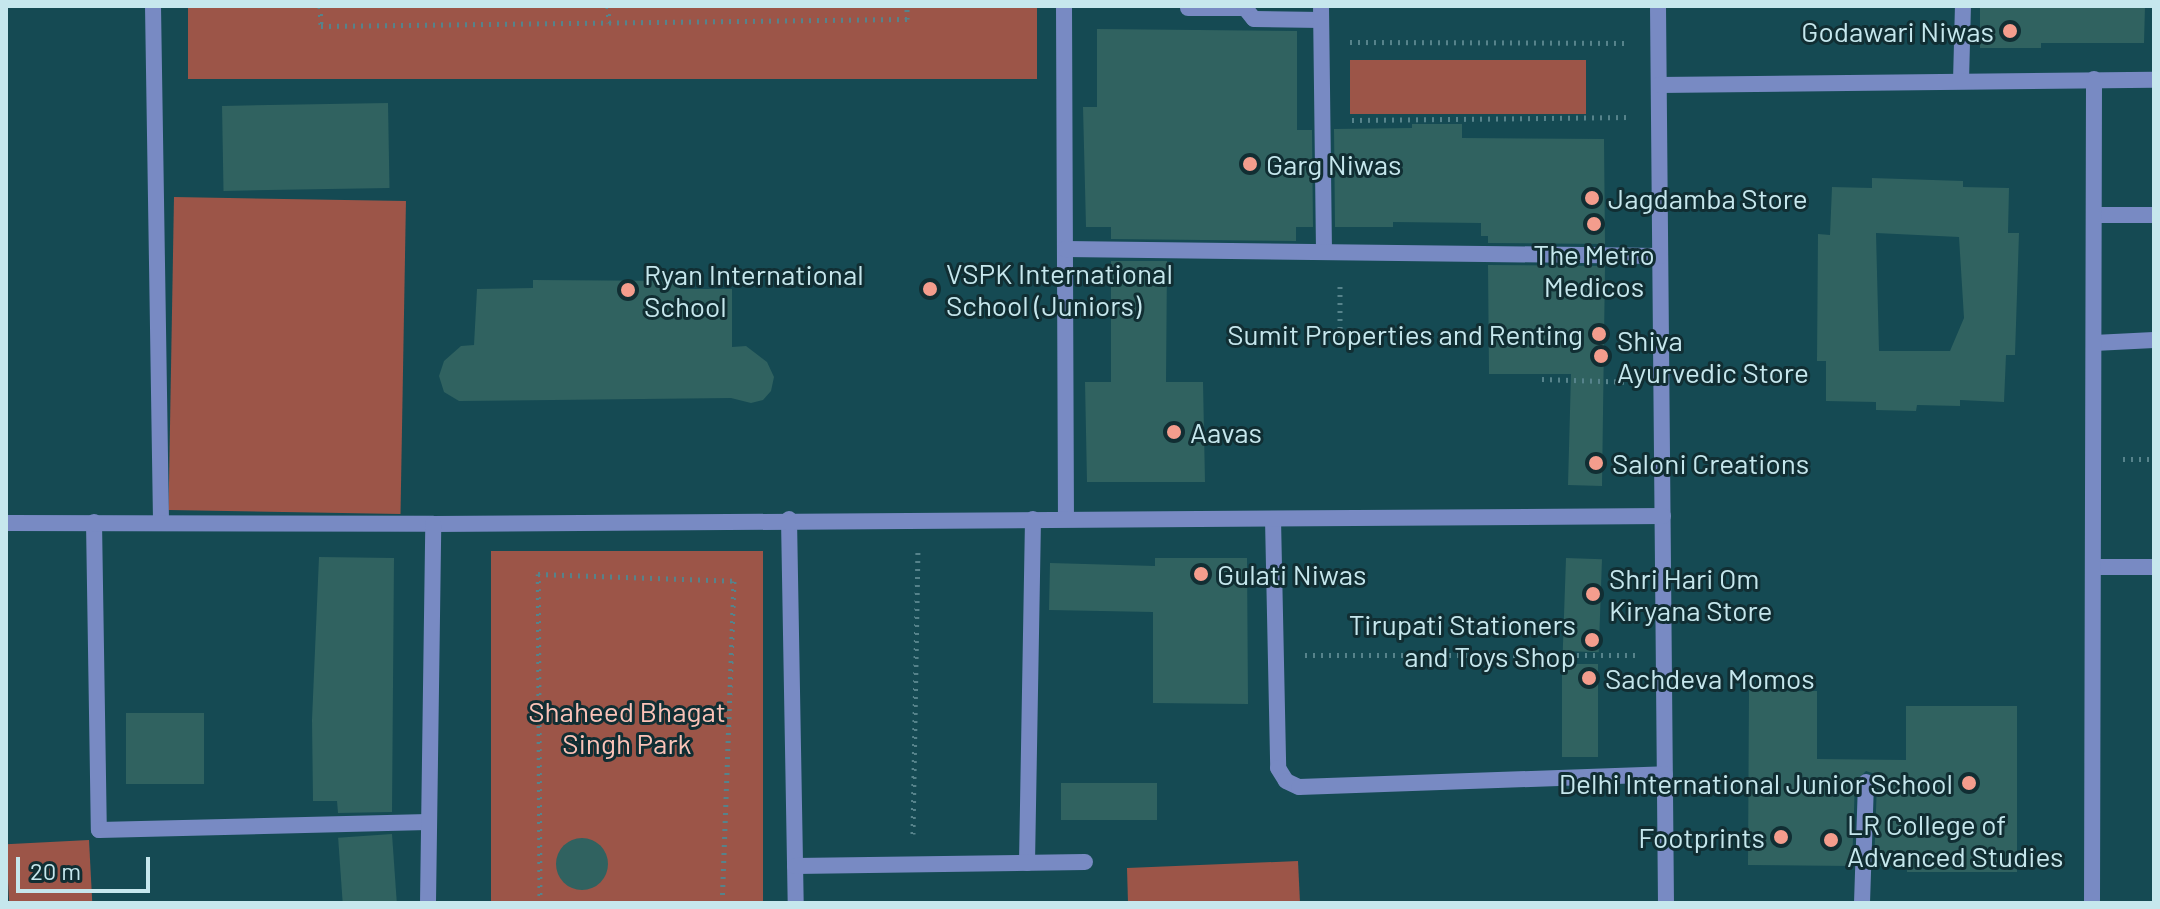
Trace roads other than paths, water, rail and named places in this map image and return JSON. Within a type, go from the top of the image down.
[{"type":"street","points":[[153,6],[161,522]]},
{"type":"street","points":[[1064,6],[1066,518]]},
{"type":"street","points":[[1658,6],[1666,903]]},
{"type":"street","points":[[1961,81],[1963,6]]},
{"type":"street","points":[[1188,8],[1245,8],[1254,19],[1321,13],[1323,120],[1332,252]]},
{"type":"street","points":[[2092,903],[2094,79]]},
{"type":"street","points":[[1659,85],[2154,80]]},
{"type":"street","points":[[2094,215],[2154,215]]},
{"type":"street","points":[[1065,249],[1660,256]]},
{"type":"street","points":[[2094,343],[2154,340]]},
{"type":"street","points":[[6,523],[433,524],[789,519],[1663,516]]},
{"type":"street","points":[[789,519],[796,903]]},
{"type":"street","points":[[1027,863],[1033,519]]},
{"type":"street","points":[[1273,519],[1278,768],[1286,781],[1299,787],[1665,774]]},
{"type":"street","points":[[94,522],[99,830],[428,822]]},
{"type":"street","points":[[428,903],[433,524]]},
{"type":"street","points":[[2094,567],[2154,567]]},
{"type":"street","points":[[1862,903],[1866,782]]},
{"type":"street","points":[[795,866],[1085,862]]},
{"type":"place","name":"Godawari Niwas","points":[[2010,31]]},
{"type":"place","name":"Garg Niwas","points":[[1250,164]]},
{"type":"place","name":"Jagdamba Store","points":[[1592,198]]},
{"type":"place","name":"The Metro Medicos","points":[[1594,224]]},
{"type":"place","name":"VSPK International School (Juniors)","points":[[930,289]]},
{"type":"place","name":"Ryan International School","points":[[628,290]]},
{"type":"place","name":"Sumit Properties and Renting","points":[[1599,334]]},
{"type":"place","name":"Shiva Ayurvedic Store","points":[[1601,356]]},
{"type":"place","name":"Aavas","points":[[1174,432]]},
{"type":"place","name":"Saloni Creations","points":[[1596,463]]},
{"type":"place","name":"Gulati Niwas","points":[[1201,574]]},
{"type":"place","name":"Shri Hari Om Kiryana Store","points":[[1593,594]]},
{"type":"place","name":"Tirupati Stationers and Toys Shop","points":[[1592,640]]},
{"type":"place","name":"Sachdeva Momos","points":[[1589,678]]},
{"type":"place","name":"Delhi International Junior School","points":[[1969,783]]},
{"type":"place","name":"Footprints","points":[[1781,837]]},
{"type":"place","name":"LR College of Advanced Studies","points":[[1831,840]]},
{"type":"park label","name":"Shaheed Bhagat Singh Park","points":[[627,727]]}]
